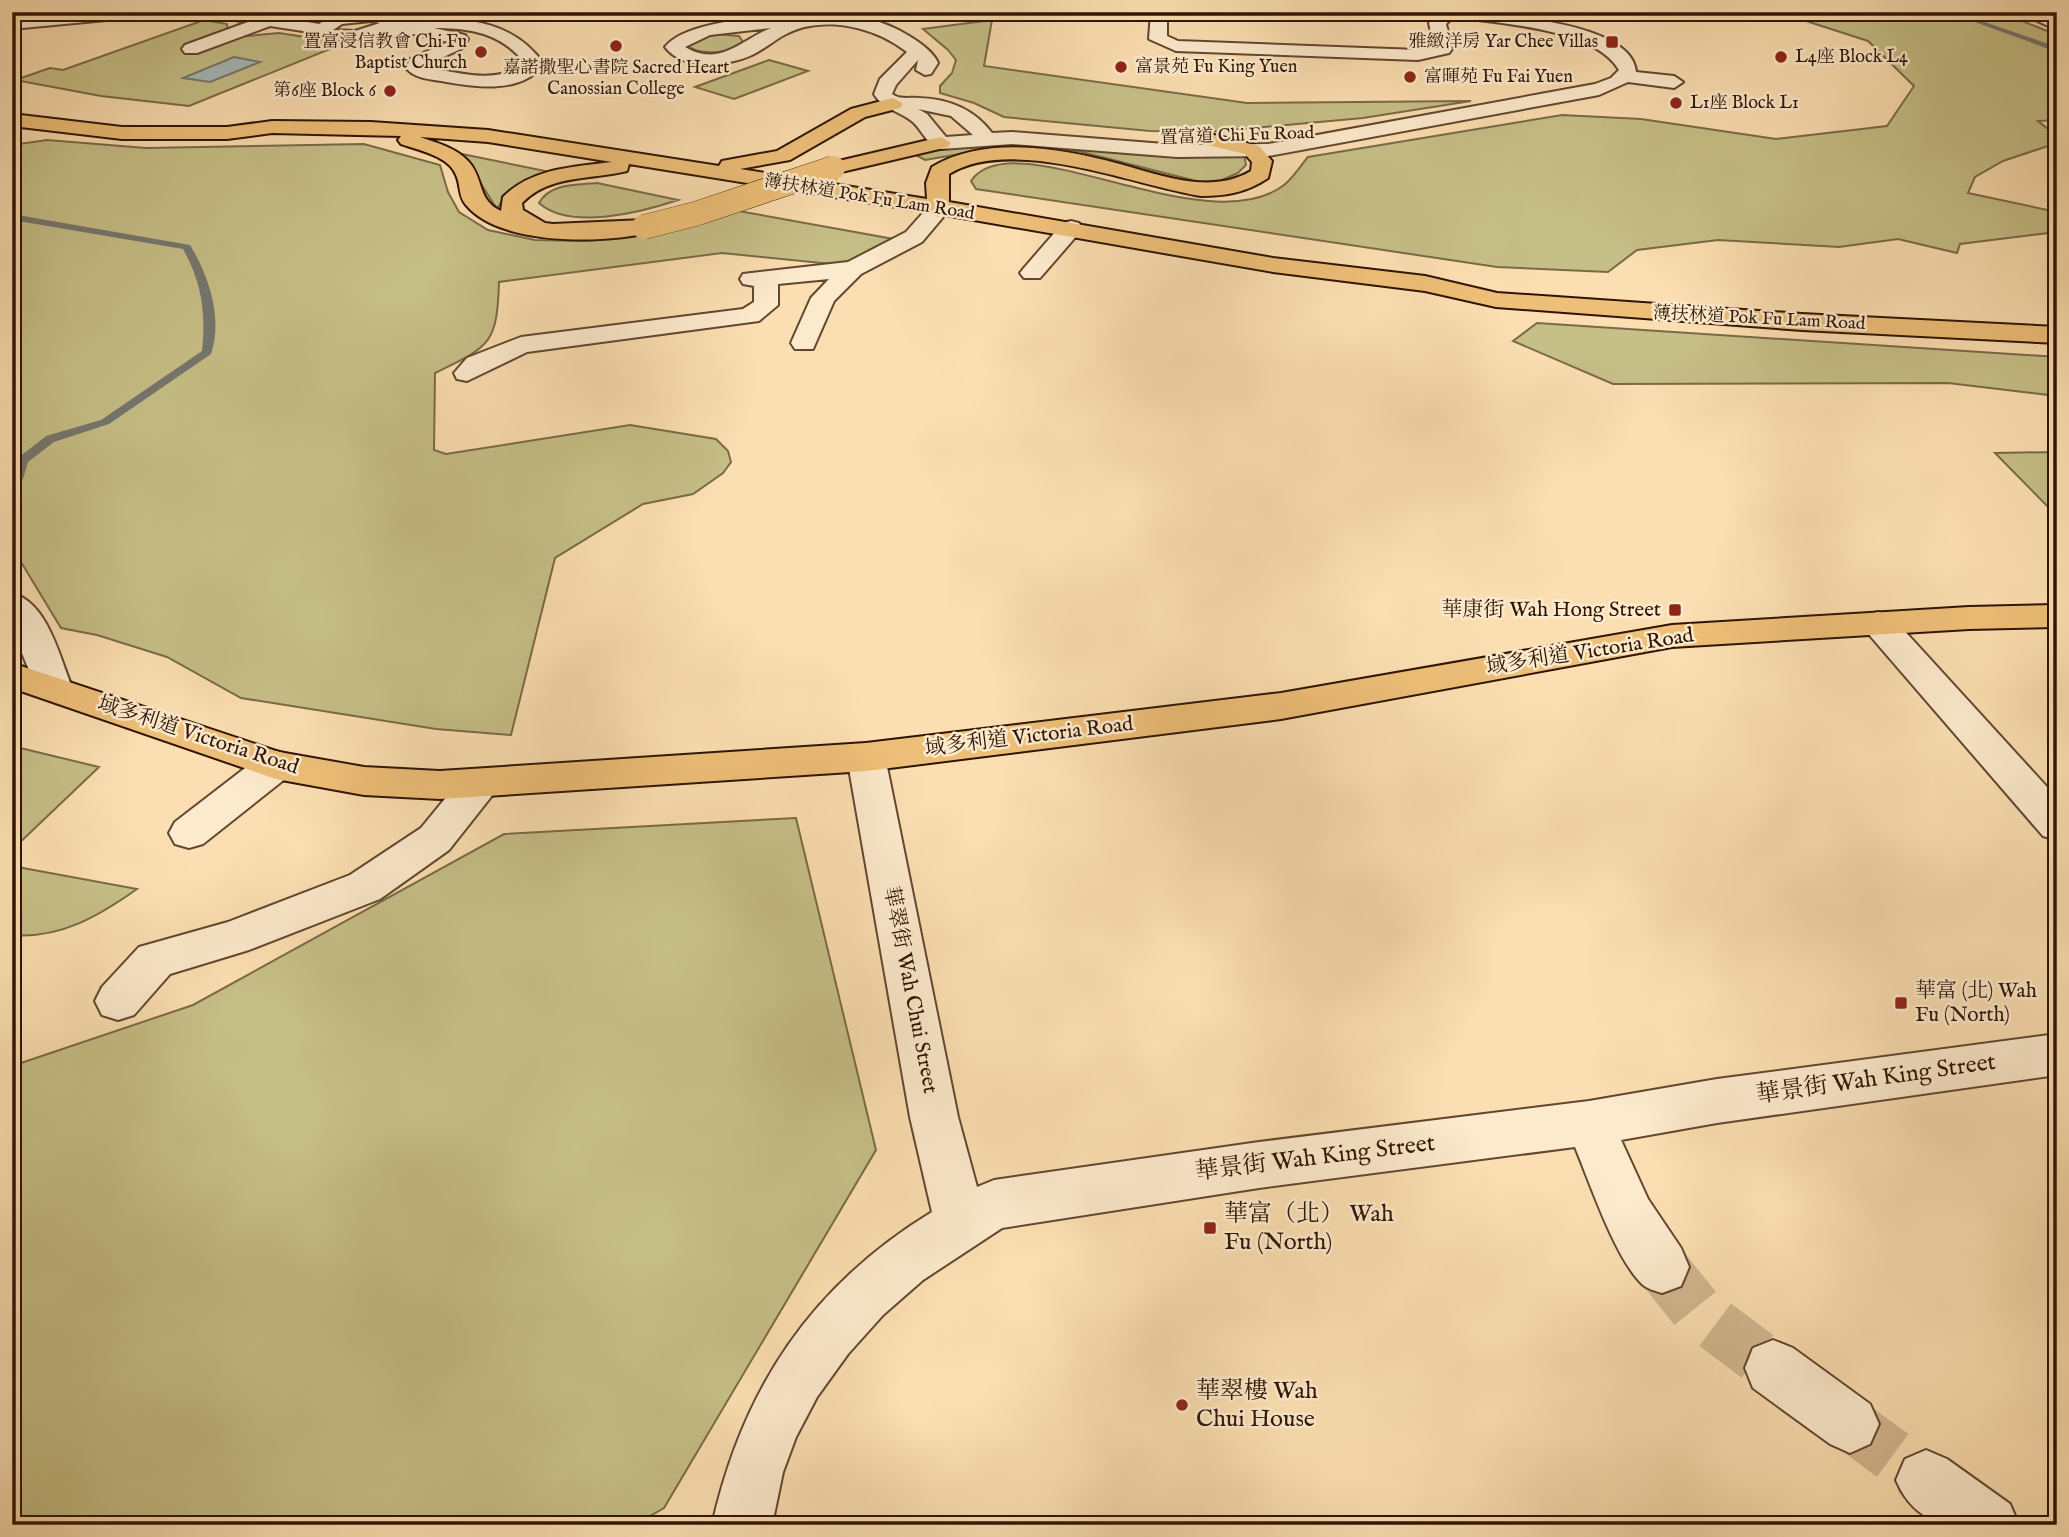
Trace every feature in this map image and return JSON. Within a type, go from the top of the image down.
[{"type":"main road","points":[[688,169],[783,156],[858,113],[893,104]]},
{"type":"main road","name":"薄扶林道 Pok Fu Lam Road","points":[[12,105],[92,116],[246,120],[272,127]]},
{"type":"main road","name":"薄扶林道 Pok Fu Lam Road","points":[[12,120],[122,133],[227,133],[272,127],[371,128],[488,136],[938,210],[1072,229],[1288,267],[1464,290],[1496,300],[1539,305],[2057,335]]},
{"type":"main road","points":[[371,128],[452,158],[465,171],[471,195],[480,207],[500,220],[538,228],[585,231],[644,227],[695,214],[833,168],[938,139]]},
{"type":"main road","points":[[938,210],[939,171],[962,159],[1004,155],[1059,158],[1188,187],[1213,190],[1245,184],[1261,173],[1262,161],[1251,150],[1210,140]]},
{"type":"main road","points":[[538,228],[517,218],[510,208],[514,197],[526,188],[568,174],[654,163]]},
{"type":"main road","name":"薄扶林道 Pok Fu Lam Road","points":[[1464,290],[1495,286],[1775,302],[2057,311]]},
{"type":"main road","name":"域多利道 Victoria Road","points":[[12,675],[54,687],[276,765],[386,783],[480,783],[866,757],[1281,706],[1672,635],[2057,616]]},
{"type":"street","points":[[215,12],[321,29],[337,36],[386,27],[466,23],[493,27],[501,31],[535,64],[516,76],[498,79],[478,80],[422,72],[415,68],[416,63],[457,44],[458,39],[418,29],[386,27]]},
{"type":"street","points":[[1159,12],[1158,38],[1176,46],[1418,55],[1443,49],[1437,23],[1451,12],[1548,28],[1590,39],[1619,54],[1627,65],[1625,76],[1674,82]]},
{"type":"street","points":[[2026,12],[2057,24]]},
{"type":"street","points":[[12,26],[42,33],[68,33],[135,13]]},
{"type":"street","points":[[815,18],[757,41],[744,52],[720,57],[694,56],[674,47],[681,39],[745,25],[815,18],[874,25],[898,34],[929,63],[911,91],[915,97],[962,114],[982,134]]},
{"type":"street","points":[[191,49],[268,21]]},
{"type":"street","points":[[702,33],[742,33],[757,41]]},
{"type":"street","points":[[916,52],[884,88],[886,99],[920,118],[938,139]]},
{"type":"street","name":"置富道 Chi Fu Road","points":[[982,134],[1168,151],[1251,150],[1294,146],[1599,89],[1625,76]]},
{"type":"street","points":[[893,104],[928,103]]},
{"type":"street","name":"置富道 Chi Fu Road","points":[[938,139],[1053,129],[1149,139],[1210,140],[1291,136],[1411,122]]},
{"type":"street","points":[[804,344],[823,298],[853,270],[914,237],[938,210]]},
{"type":"street","points":[[1032,273],[1072,229]]},
{"type":"street","points":[[467,373],[476,364],[521,345],[750,316],[766,305],[759,279],[853,270]]},
{"type":"street","points":[[17,608],[54,687]]},
{"type":"street","points":[[1878,623],[2057,825]]},
{"type":"street","name":"華翠街 Wah Chui Street","points":[[866,757],[934,1117],[960,1222]]},
{"type":"street","points":[[190,833],[276,765]]},
{"type":"street","points":[[118,1001],[155,960],[234,938],[365,887],[435,839],[480,783]]},
{"type":"street","name":"華景街 Wah King Street","points":[[742,1525],[752,1472],[762,1446],[783,1397],[809,1356],[887,1274],[960,1222],[994,1205],[1035,1197],[1589,1123],[1717,1101],[2057,1054]]},
{"type":"street","points":[[1589,1123],[1628,1211],[1648,1249],[1662,1267]]},
{"type":"street","points":[[1773,1368],[1850,1424]]},
{"type":"shaded area","points":[[418,12],[498,12],[504,18],[406,21],[402,17]]},
{"type":"shaded area","points":[[1778,12],[2000,12],[2057,35],[2057,120],[2038,121],[2053,133],[2054,144],[2003,161],[1975,177],[1968,193],[2057,212],[2057,232],[1960,244],[1957,253],[1898,239],[1839,247],[1718,240],[1637,250],[1608,272],[1497,267],[976,189],[971,181],[993,166],[1027,164],[1162,194],[1208,201],[1250,200],[1284,185],[1308,157],[1562,115],[1641,119],[1776,139],[1887,126],[1914,86],[1868,41]]},
{"type":"shaded area","points":[[204,20],[227,24],[228,30],[236,37],[279,33],[345,43],[189,106],[101,96],[15,80],[50,68],[63,70]]},
{"type":"shaded area","points":[[992,20],[984,66],[1247,103],[1471,101],[1363,118],[1210,132],[1150,131],[1004,117],[974,103],[940,93],[940,86],[952,73],[956,60],[923,29]]},
{"type":"shaded area","points":[[714,34],[739,36],[743,42],[730,49],[714,52],[699,51],[686,45],[691,39]]},
{"type":"shaded area","points":[[234,57],[260,62],[210,82],[183,78]]},
{"type":"shaded area","points":[[769,60],[808,71],[734,99],[695,87]]},
{"type":"shaded area","points":[[47,140],[146,148],[364,144],[440,165],[448,192],[459,212],[488,230],[535,240],[587,241],[645,235],[733,210],[899,240],[841,265],[722,253],[499,282],[496,319],[487,341],[468,356],[435,373],[434,450],[446,454],[630,425],[716,439],[728,451],[731,462],[723,473],[693,494],[643,504],[555,558],[511,735],[436,729],[241,698],[167,657],[97,635],[61,628],[21,562],[12,562],[12,145]]},
{"type":"shaded area","points":[[986,142],[1148,153],[1244,154],[1246,165],[1238,173],[1222,180],[1200,182],[1078,151],[989,149],[925,160],[912,153]]},
{"type":"shaded area","points":[[462,154],[555,173],[521,184],[508,194],[497,209]]},
{"type":"shaded area","points":[[597,183],[678,200],[626,214],[587,218],[552,211],[539,203],[544,196],[557,188]]},
{"type":"shaded area","points":[[1537,323],[2057,357],[2057,396],[1948,383],[1613,384],[1513,341]]},
{"type":"shaded area","points":[[2057,452],[2057,516],[1995,453]]},
{"type":"shaded area","points":[[12,746],[99,767],[12,850]]},
{"type":"shaded area","points":[[796,818],[876,1150],[664,1508],[634,1525],[12,1525],[12,1066],[193,1005],[504,834]]},
{"type":"shaded area","points":[[12,866],[137,889],[78,924],[46,933],[12,935]]},
{"type":"waterway","points":[[1962,12],[1974,20],[2057,50]]},
{"type":"waterway","points":[[12,217],[187,247],[201,274],[209,310],[207,352],[105,422],[50,439],[22,461],[19,476],[12,481]]},
{"type":"tunnel","points":[[1662,1267],[1698,1312],[1773,1368]]},
{"type":"tunnel","points":[[1850,1424],[1926,1480]]},
{"type":"place","name":"雅緻洋房 Yar Chee Villas","points":[[1612,42]]},
{"type":"place","name":"嘉諾撒聖心書院 Sacred Heart Canossian College","points":[[616,46]]},
{"type":"place","name":"置富浸信教會 Chi Fu Baptist Church","points":[[481,52]]},
{"type":"place","name":"L4座 Block L4","points":[[1781,57]]},
{"type":"place","name":"富景苑 Fu King Yuen","points":[[1121,67]]},
{"type":"place","name":"富暉苑 Fu Fai Yuen","points":[[1410,77]]},
{"type":"place","name":"第6座 Block 6","points":[[390,91]]},
{"type":"place","name":"L1座 Block L1","points":[[1676,103]]},
{"type":"place","name":"華康街 Wah Hong Street","points":[[1675,610]]},
{"type":"place","name":"華富 (北) Wah Fu (North)","points":[[1901,1003]]},
{"type":"place","name":"華富（北） Wah Fu (North)","points":[[1210,1228]]},
{"type":"place","name":"華翠樓 Wah Chui House","points":[[1182,1405]]}]
